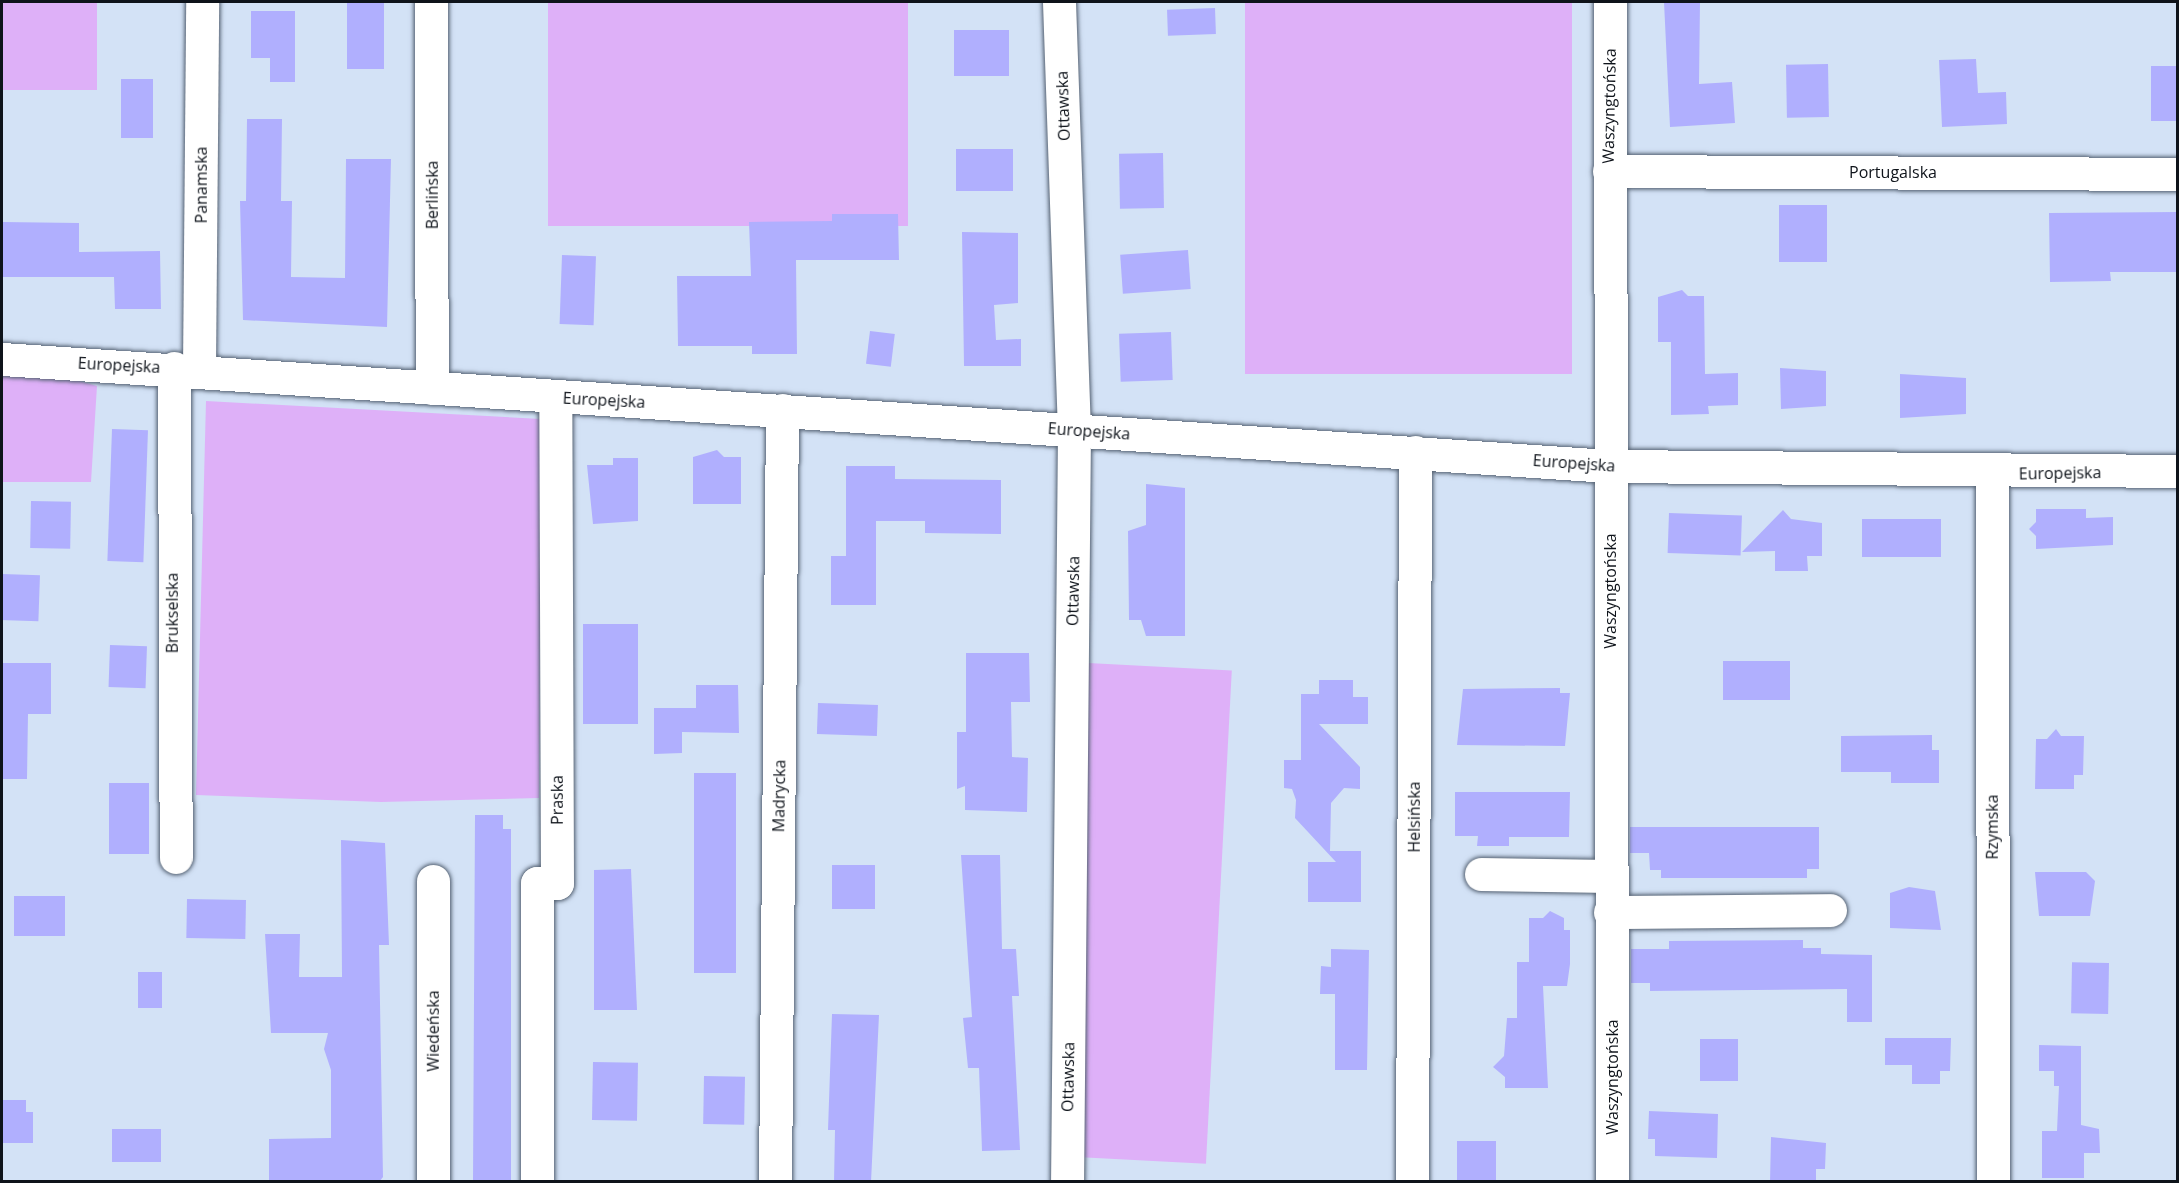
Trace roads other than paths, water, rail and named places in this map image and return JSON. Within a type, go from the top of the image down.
[{"type":"street","name":"Panamska","points":[[187,369],[202,2]]},
{"type":"street","name":"Berlińska","points":[[431,2],[432,388]]},
{"type":"street","name":"Ottawska","points":[[1059,2],[1074,431],[1067,1182]]},
{"type":"street","name":"Waszyngtońska","points":[[1610,2],[1612,1182]]},
{"type":"street","name":"Portugalska","points":[[1609,171],[2178,174]]},
{"type":"street","name":"Europejska","points":[[2,359],[187,369],[555,398],[782,410],[1609,466],[1992,473],[2178,471]]},
{"type":"street","name":"Brukselska","points":[[176,857],[187,369]]},
{"type":"street","name":"Praska","points":[[537,1182],[537,883],[557,883],[555,398]]},
{"type":"street","name":"Madrycka","points":[[775,1182],[782,410]]},
{"type":"street","name":"Helsińska","points":[[1412,1182],[1415,452]]},
{"type":"street","name":"Rzymska","points":[[1992,473],[1993,1182]]},
{"type":"street","points":[[1481,874],[1610,876]]},
{"type":"street","name":"Wiedeńska","points":[[433,881],[433,1182]]},
{"type":"street","points":[[1610,912],[1830,910]]}]
